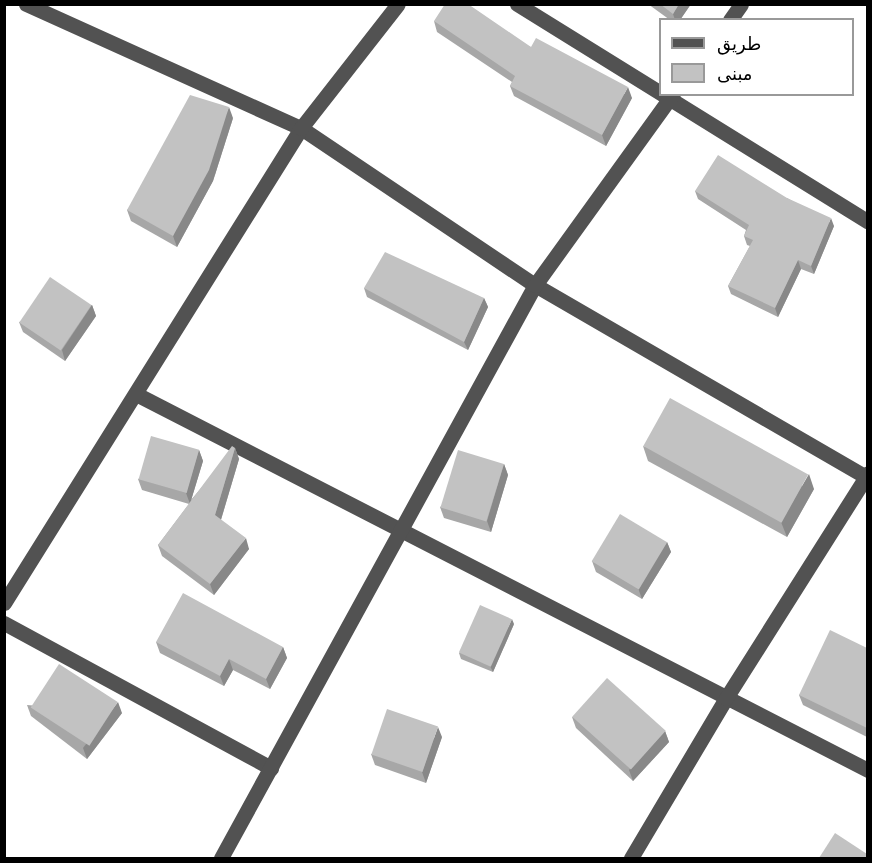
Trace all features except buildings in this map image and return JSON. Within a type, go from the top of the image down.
[{"type":"street","points":[[26,4],[302,128],[536,285],[867,476],[726,698],[631,858]]},
{"type":"street","points":[[4,603],[302,128],[398,4]]},
{"type":"street","points":[[517,4],[659,91]]},
{"type":"street","points":[[731,18],[741,4]]},
{"type":"street","points":[[221,858],[536,285],[670,98],[867,222]]},
{"type":"street","points":[[136,394],[867,770]]},
{"type":"street","points":[[4,623],[271,768]]}]
